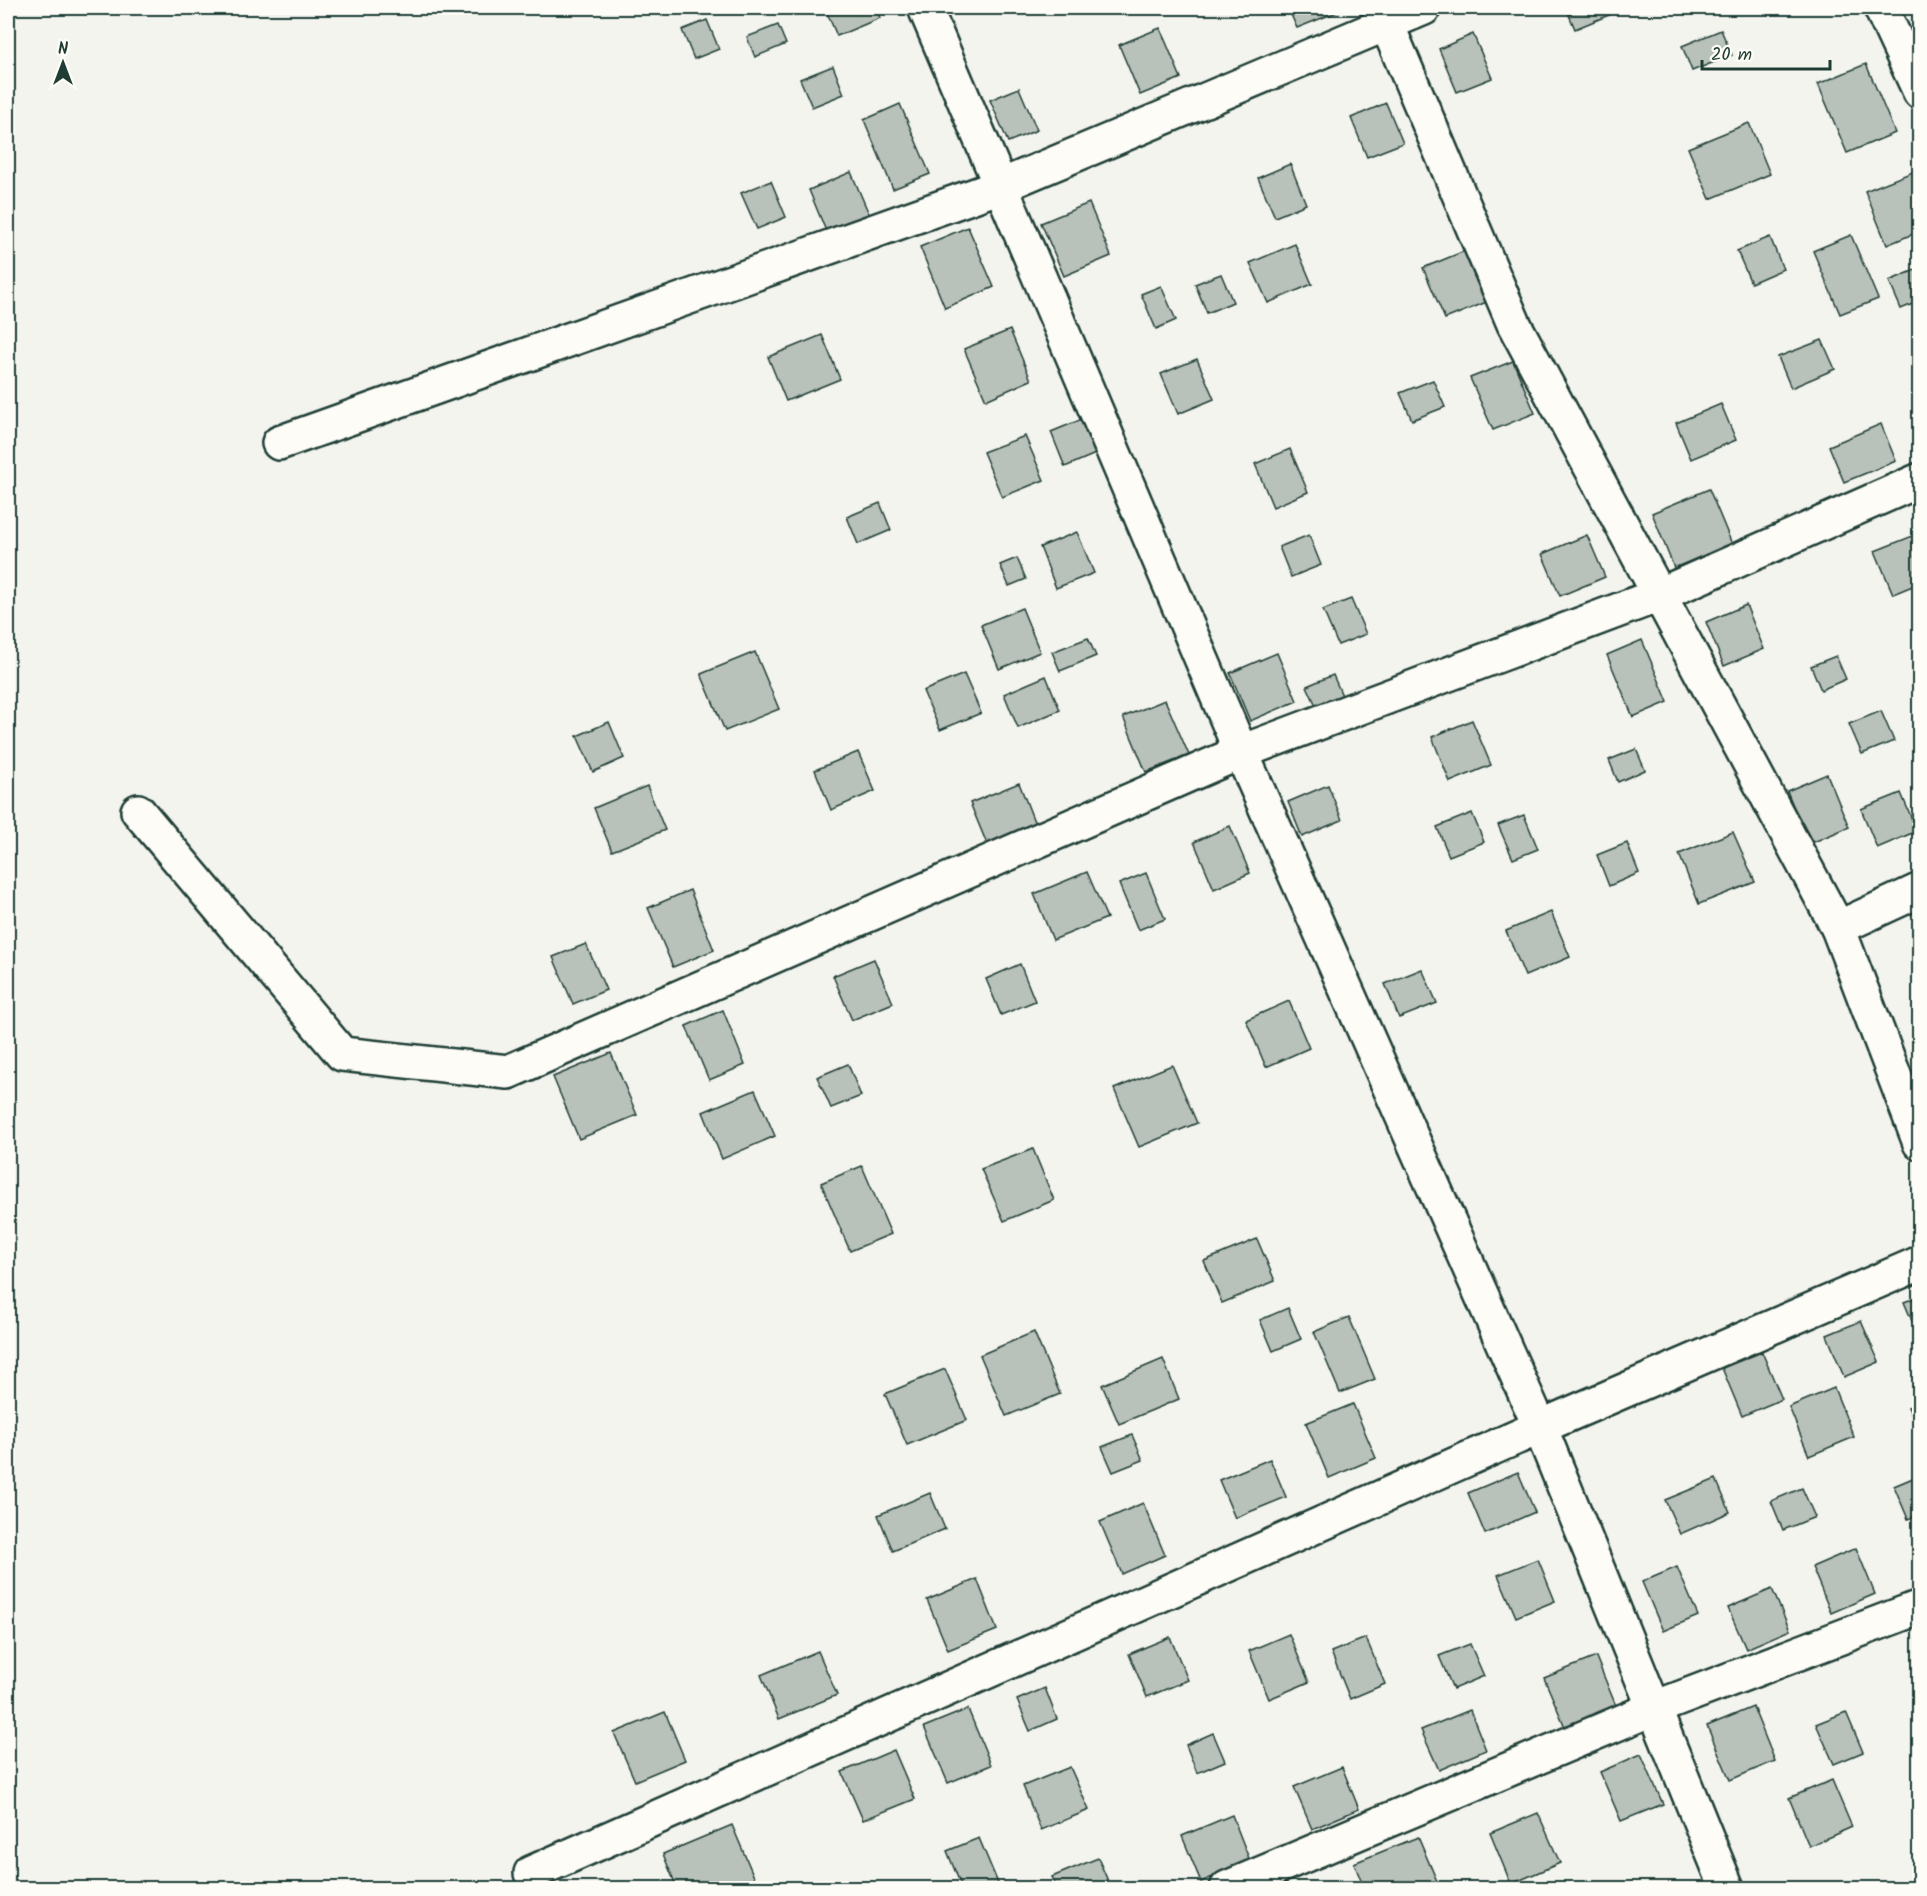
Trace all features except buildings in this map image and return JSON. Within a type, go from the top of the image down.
[{"type":"street","points":[[925,8],[1241,752],[1540,1427],[1652,1709],[1727,1888]]},
{"type":"street","points":[[279,443],[1001,186],[1383,16],[1424,8]]},
{"type":"street","points":[[1881,8],[1920,92]]},
{"type":"street","points":[[1383,16],[1514,324],[1838,928],[1920,1143]]},
{"type":"street","points":[[138,811],[342,1054],[508,1072],[1241,752],[1659,595],[1920,480]]},
{"type":"street","points":[[1838,928],[1920,890]]},
{"type":"street","points":[[531,1873],[1540,1427],[1920,1263]]},
{"type":"street","points":[[1227,1888],[1652,1709],[1920,1607]]}]
